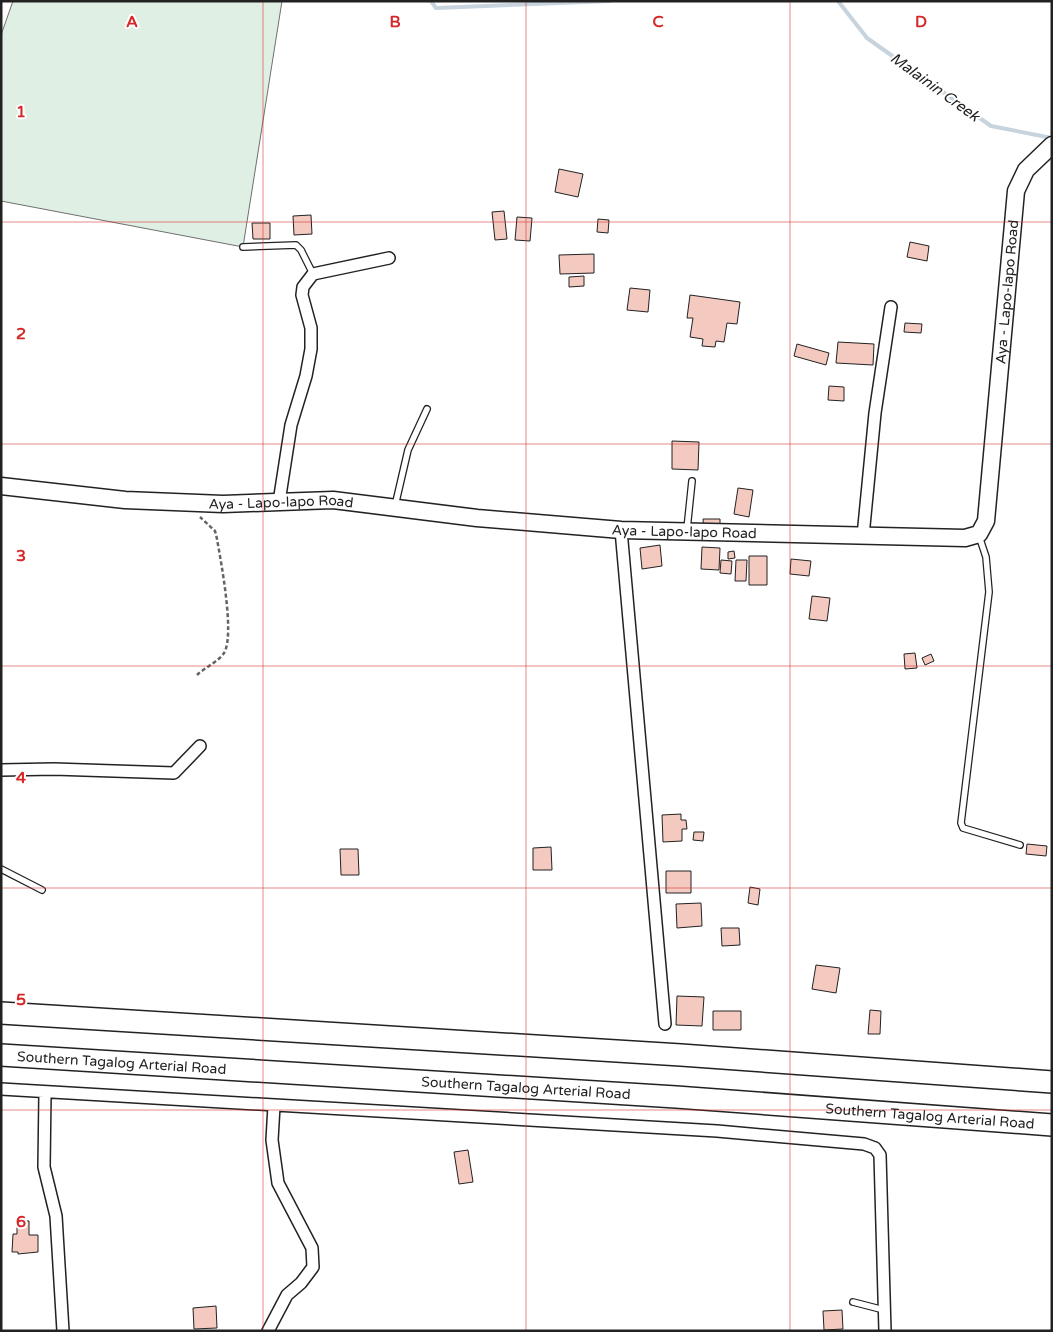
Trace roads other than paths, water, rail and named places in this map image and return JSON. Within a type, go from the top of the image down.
[{"type":"highway","points":[[1,1013],[681,1055],[1052,1082]]},
{"type":"highway","name":"Southern Tagalog Arterial Road","points":[[1,1055],[676,1097],[1052,1125]]},
{"type":"street","name":"Aya - Lapo-lapo Road","points":[[1,486],[125,500],[188,503],[224,504],[333,500],[477,518],[621,530],[965,538],[979,534],[986,520],[1016,191],[1026,170],[1047,149]]},
{"type":"street","points":[[279,502],[291,425],[306,376],[311,350],[311,328],[302,295],[303,287],[312,274],[389,258]]},
{"type":"street","points":[[863,536],[875,413],[891,307]]},
{"type":"street","points":[[621,530],[665,1024]]},
{"type":"street","points":[[1,770],[54,769],[174,773],[200,746]]},
{"type":"street","points":[[1,1089],[717,1131],[864,1144],[875,1148],[880,1155],[885,1331]]},
{"type":"street","points":[[45,1092],[44,1167],[56,1216],[63,1331]]},
{"type":"street","points":[[268,1331],[286,1294],[301,1283],[313,1266],[312,1248],[278,1183],[272,1140],[274,1106]]},
{"type":"lane","points":[[243,247],[296,245],[301,250],[312,274]]},
{"type":"lane","points":[[395,508],[408,450],[428,409]]},
{"type":"lane","points":[[687,532],[692,481]]},
{"type":"lane","points":[[979,534],[986,558],[989,592],[961,823],[964,828],[977,834],[1020,845]]},
{"type":"lane","points":[[1,869],[42,890]]},
{"type":"lane","points":[[854,1302],[884,1310]]},
{"type":"waterway","name":"Malainin Creek","points":[[431,1],[436,8],[610,1]]},
{"type":"waterway","name":"Malainin Creek","points":[[838,1],[867,38],[991,126],[1052,138]]}]
